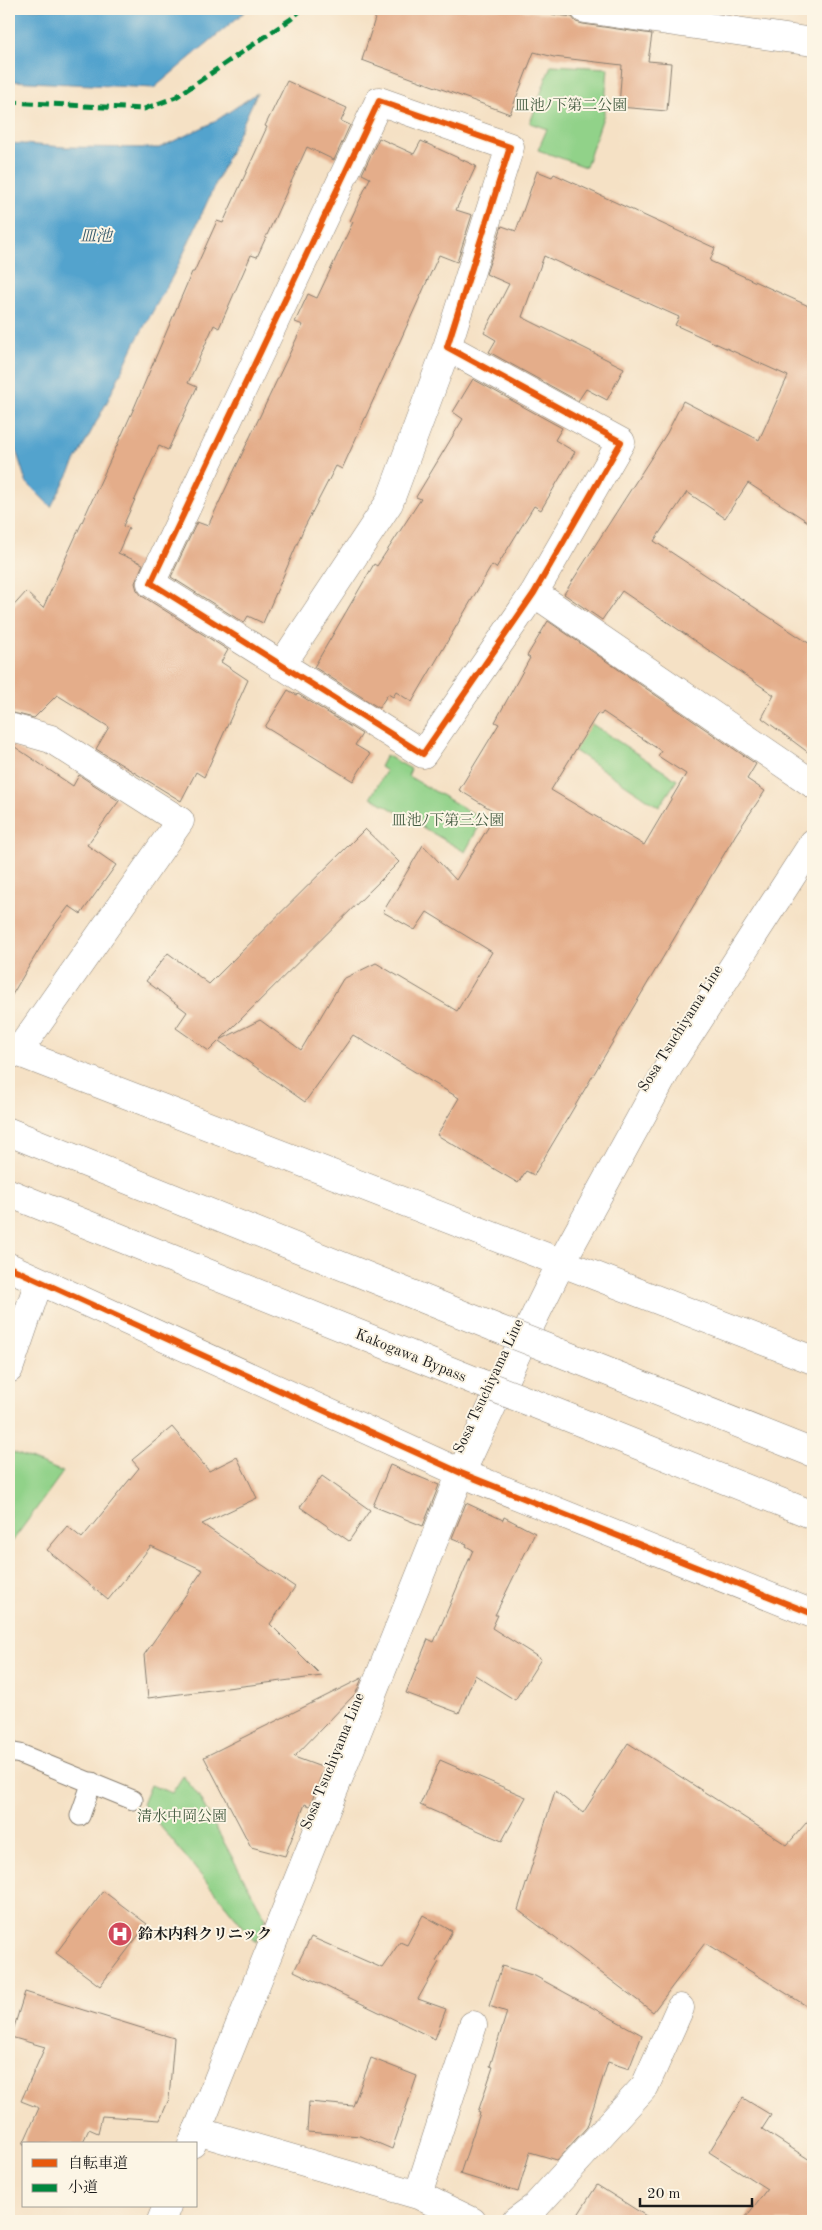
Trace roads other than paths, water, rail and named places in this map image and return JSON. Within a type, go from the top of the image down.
[{"type":"main road","points":[[585,9],[813,42]]},
{"type":"main road","points":[[281,666],[389,503],[447,347],[510,147],[379,101],[151,583],[281,666],[423,754],[534,594],[621,442],[447,347]]},
{"type":"main road","points":[[534,594],[813,784]]},
{"type":"main road","points":[[9,727],[50,739],[180,821],[13,1050],[813,1360]]},
{"type":"main road","name":"Sosa Tsuchiyama Line","points":[[194,2138],[461,1473],[561,1263],[669,1066],[813,843]]},
{"type":"main road","points":[[9,1132],[813,1453]]},
{"type":"main road","name":"Kakogawa Bypass","points":[[9,1192],[813,1515]]},
{"type":"main road","points":[[9,1267],[461,1473],[813,1614]]},
{"type":"main road","points":[[9,1369],[39,1281]]},
{"type":"main road","points":[[516,2221],[535,2207],[645,2086],[680,2008]]},
{"type":"main road","points":[[418,2196],[473,2026]]},
{"type":"main road","points":[[194,2138],[418,2196],[472,2221]]},
{"type":"main road","points":[[160,2221],[166,2208]]},
{"type":"lane","points":[[9,1752],[20,1754],[134,1800]]},
{"type":"lane","points":[[80,1816],[92,1782]]},
{"type":"water","points":[[9,9],[248,9],[154,88],[9,81]]},
{"type":"water","name":"皿池","points":[[257,93],[176,270],[135,343],[108,400],[51,507],[26,482],[15,447],[9,442],[9,143],[65,147],[159,148],[214,122]]},
{"type":"place","name":"鈴木内科クリニック","points":[[120,1934]]},
{"type":"park label","name":"皿池ﾉ下第二公園","points":[[571,105]]},
{"type":"park label","name":"皿池ﾉ下第三公園","points":[[448,820]]},
{"type":"park label","name":"清水中岡公園","points":[[182,1816]]}]
